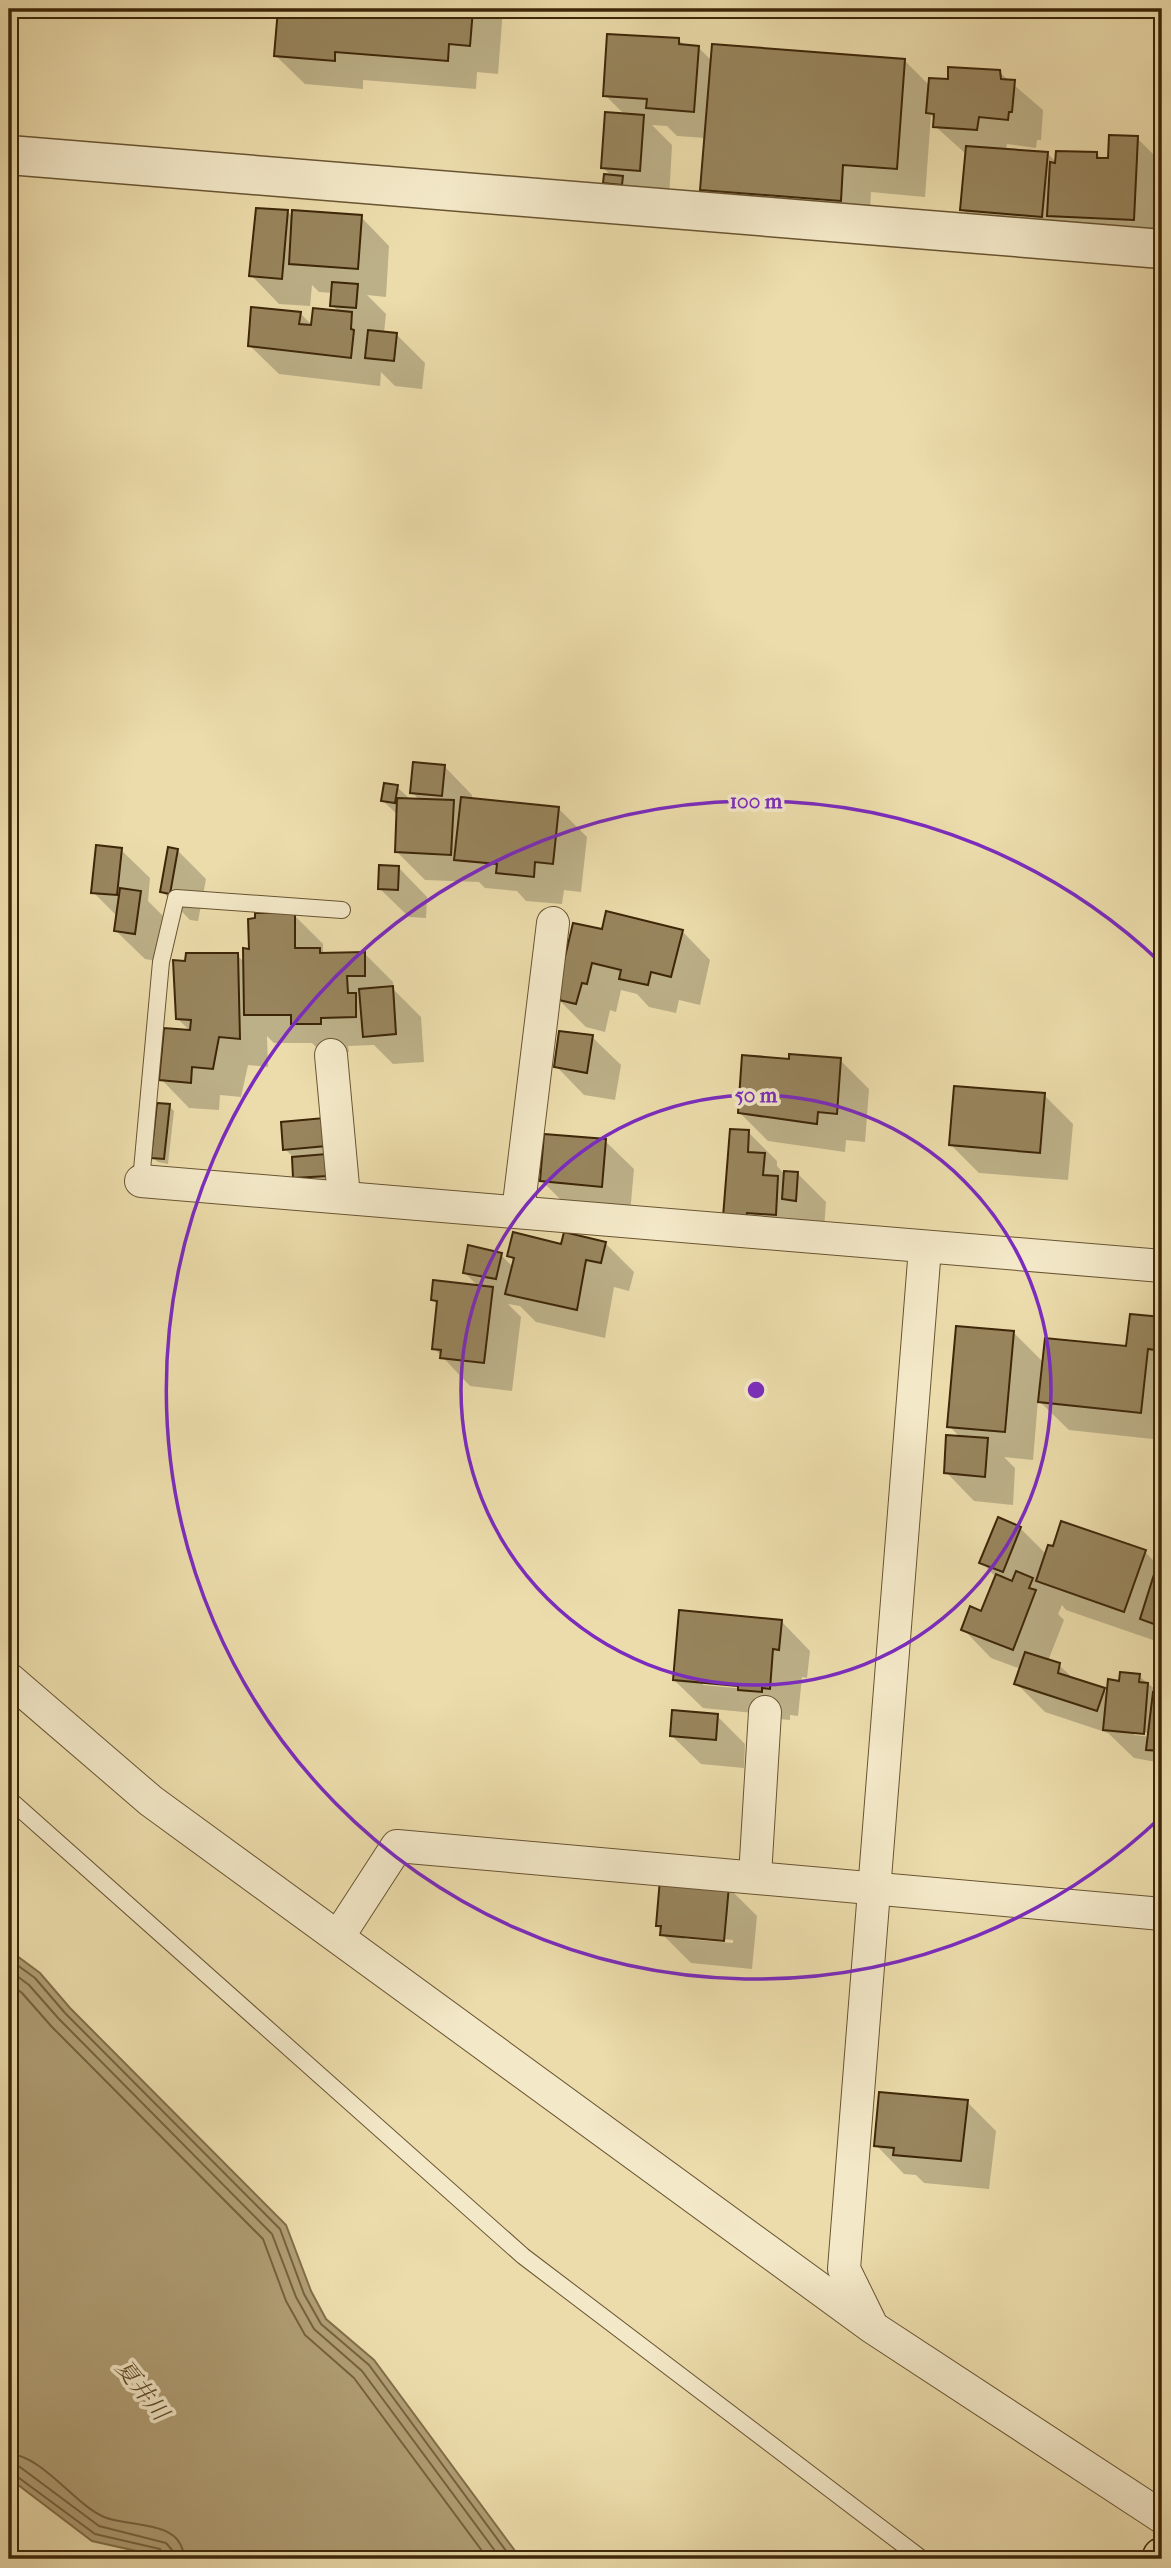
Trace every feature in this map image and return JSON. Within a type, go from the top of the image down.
[{"type":"street","points":[[9,155],[1162,249]]},
{"type":"street","points":[[518,1212],[553,923]]},
{"type":"street","points":[[331,1055],[344,1197]]},
{"type":"street","points":[[141,1181],[1162,1266]]},
{"type":"street","points":[[872,2327],[844,2269],[925,1248]]},
{"type":"street","points":[[9,1679],[151,1801],[872,2327],[1162,2517]]},
{"type":"street","points":[[755,1876],[765,1712]]},
{"type":"street","points":[[338,1937],[397,1846],[874,1886],[1162,1914]]},
{"type":"lane","points":[[141,1181],[161,962],[176,898],[342,910]]},
{"type":"lane","points":[[9,1798],[523,2256],[922,2559]]},
{"type":"water","name":"夏井川","points":[[9,1950],[40,1973],[70,2008],[286,2225],[311,2291],[326,2319],[374,2360],[521,2559],[172,2559],[92,2541],[9,2478]]},
{"type":"building","points":[[278,9],[473,9],[470,46],[449,44],[448,61],[335,52],[335,61],[274,56]]},
{"type":"building","points":[[607,34],[679,38],[679,44],[699,46],[694,112],[646,108],[647,99],[603,96]]},
{"type":"building","points":[[712,44],[905,59],[897,169],[843,165],[841,201],[700,190]]},
{"type":"building","points":[[948,67],[1000,70],[1001,79],[1015,80],[1012,112],[1009,112],[1008,120],[979,117],[977,130],[933,127],[934,114],[926,113],[929,78],[948,79]]},
{"type":"building","points":[[605,112],[644,115],[640,171],[601,168]]},
{"type":"building","points":[[1109,135],[1138,136],[1134,220],[1047,216],[1050,162],[1055,163],[1056,151],[1097,152],[1097,158],[1108,158]]},
{"type":"building","points":[[966,146],[1048,152],[1042,217],[960,210]]},
{"type":"building","points":[[604,174],[623,176],[622,185],[603,183]]},
{"type":"building","points":[[256,208],[288,210],[282,279],[249,276]]},
{"type":"building","points":[[292,210],[362,215],[358,269],[289,264]]},
{"type":"building","points":[[332,282],[358,284],[356,308],[330,306]]},
{"type":"building","points":[[251,307],[301,312],[299,324],[311,325],[313,308],[352,312],[351,329],[354,330],[351,358],[248,346]]},
{"type":"building","points":[[368,330],[397,333],[394,361],[365,358]]},
{"type":"building","points":[[413,762],[445,765],[442,796],[410,793]]},
{"type":"building","points":[[384,783],[398,785],[395,803],[381,801]]},
{"type":"building","points":[[461,797],[559,807],[553,864],[535,862],[534,877],[496,873],[497,864],[454,860]]},
{"type":"building","points":[[397,798],[454,800],[451,855],[395,852]]},
{"type":"building","points":[[96,845],[122,848],[117,895],[91,893]]},
{"type":"building","points":[[168,847],[178,849],[170,894],[160,892]]},
{"type":"building","points":[[379,865],[399,866],[398,890],[378,889]]},
{"type":"building","points":[[120,888],[141,891],[135,934],[114,931]]},
{"type":"building","points":[[606,911],[683,930],[671,977],[651,972],[648,985],[619,979],[621,970],[592,963],[587,984],[582,983],[576,1004],[555,999],[573,923],[602,929]]},
{"type":"building","points":[[255,913],[295,913],[295,948],[320,948],[320,953],[365,952],[365,976],[347,976],[348,993],[356,993],[356,1017],[321,1018],[321,1024],[291,1024],[291,1015],[244,1015],[243,948],[249,949],[248,919],[255,918]]},
{"type":"building","points":[[186,953],[238,953],[240,1039],[219,1037],[213,1069],[192,1067],[191,1083],[159,1080],[164,1028],[190,1030],[191,1020],[176,1019],[173,960],[185,961]]},
{"type":"building","points":[[393,986],[396,1034],[363,1037],[359,989]]},
{"type":"building","points":[[559,1031],[593,1035],[587,1073],[554,1067]]},
{"type":"building","points":[[789,1054],[841,1058],[837,1114],[818,1112],[817,1124],[738,1113],[742,1055],[789,1059]]},
{"type":"building","points":[[954,1086],[1045,1093],[1040,1153],[949,1145]]},
{"type":"building","points":[[157,1103],[170,1104],[164,1159],[151,1158]]},
{"type":"building","points":[[324,1118],[326,1146],[283,1150],[281,1122]]},
{"type":"building","points":[[730,1129],[749,1130],[748,1152],[765,1153],[763,1175],[778,1176],[776,1215],[747,1213],[746,1219],[723,1217]]},
{"type":"building","points":[[544,1134],[606,1139],[602,1187],[540,1181]]},
{"type":"building","points":[[326,1154],[328,1176],[293,1178],[292,1157]]},
{"type":"building","points":[[784,1171],[798,1172],[796,1201],[782,1199]]},
{"type":"building","points":[[513,1232],[561,1244],[564,1232],[606,1242],[601,1263],[586,1260],[577,1310],[505,1294],[514,1258],[507,1256]]},
{"type":"building","points":[[468,1245],[502,1253],[496,1279],[463,1273]]},
{"type":"building","points":[[433,1280],[493,1287],[484,1363],[440,1358],[441,1350],[432,1349],[437,1301],[431,1300]]},
{"type":"building","points":[[1130,1314],[1162,1317],[1162,1351],[1148,1349],[1141,1413],[1038,1402],[1045,1338],[1126,1346]]},
{"type":"building","points":[[956,1326],[1014,1331],[1005,1432],[947,1427]]},
{"type":"building","points":[[946,1435],[988,1438],[985,1477],[944,1473]]},
{"type":"building","points":[[998,1517],[1021,1527],[1003,1572],[979,1563]]},
{"type":"building","points":[[1061,1521],[1146,1550],[1124,1612],[1036,1581],[1048,1545],[1053,1546]]},
{"type":"building","points":[[1162,1549],[1162,1627],[1140,1619]]},
{"type":"building","points":[[1016,1571],[1033,1578],[1029,1588],[1036,1590],[1013,1650],[961,1630],[970,1606],[981,1611],[996,1574],[1012,1581]]},
{"type":"building","points":[[679,1610],[782,1620],[779,1650],[773,1649],[770,1689],[762,1688],[762,1692],[738,1690],[738,1686],[673,1680]]},
{"type":"building","points":[[1025,1652],[1060,1663],[1058,1673],[1105,1688],[1097,1711],[1014,1684]]},
{"type":"building","points":[[1162,1658],[1162,1686],[1154,1683]]},
{"type":"building","points":[[1120,1672],[1140,1674],[1139,1682],[1148,1683],[1144,1734],[1103,1730],[1108,1679],[1119,1681]]},
{"type":"building","points":[[1153,1692],[1162,1694],[1162,1751],[1146,1750]]},
{"type":"building","points":[[672,1710],[718,1714],[716,1740],[670,1736]]},
{"type":"building","points":[[660,1879],[729,1886],[724,1941],[660,1935],[661,1926],[656,1926]]},
{"type":"building","points":[[879,2092],[968,2100],[961,2161],[893,2155],[894,2148],[874,2146]]}]
